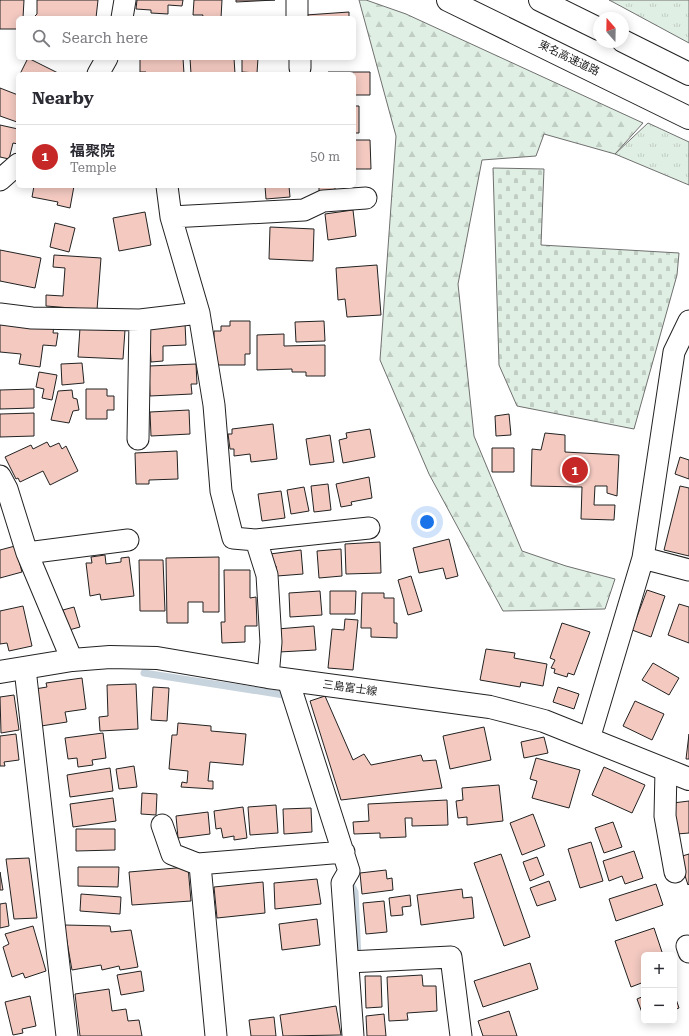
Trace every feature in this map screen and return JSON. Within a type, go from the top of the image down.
[{"type":"main road","name":"東名高速道路","points":[[448,0],[689,118]]},
{"type":"main road","points":[[540,0],[593,26]]},
{"type":"main road","points":[[629,44],[689,74]]},
{"type":"main road","name":"三島富士線","points":[[0,672],[72,660],[110,657],[157,658],[278,678],[490,706],[544,721],[689,780]]},
{"type":"street","points":[[122,16],[125,0]]},
{"type":"street","points":[[296,0],[298,16]]},
{"type":"street","points":[[99,72],[106,60]]},
{"type":"street","points":[[0,180],[16,166]]},
{"type":"street","points":[[167,188],[171,217],[199,313],[214,405],[221,491],[234,538],[256,540],[369,528]]},
{"type":"street","points":[[171,217],[304,210],[323,202],[366,198]]},
{"type":"street","points":[[0,314],[32,318],[140,320],[199,313]]},
{"type":"street","points":[[138,439],[140,320]]},
{"type":"street","points":[[589,739],[643,558],[674,352],[689,321]]},
{"type":"street","points":[[0,476],[7,489],[27,553],[72,660]]},
{"type":"street","points":[[27,553],[128,540]]},
{"type":"street","points":[[256,540],[267,575],[271,642],[278,678],[341,865],[355,962],[353,1036]]},
{"type":"street","points":[[643,558],[689,570]]},
{"type":"street","points":[[25,669],[67,1036]]},
{"type":"street","points":[[666,770],[666,816],[675,872]]},
{"type":"street","points":[[162,825],[172,854],[198,864],[341,865]]},
{"type":"street","points":[[198,864],[200,865],[216,1036]]},
{"type":"street","points":[[355,962],[451,957],[461,1036]]},
{"type":"green space","points":[[359,0],[366,0],[406,14],[643,123],[615,154],[544,134],[536,156],[482,160],[458,284],[474,436],[522,551],[566,566],[615,579],[605,609],[503,611],[429,474],[380,360],[396,136]]},
{"type":"green space","points":[[609,0],[689,0],[689,43],[613,2]]},
{"type":"green space","points":[[648,123],[689,142],[689,185],[615,154]]},
{"type":"green space","points":[[493,168],[544,169],[541,245],[679,253],[677,275],[634,429],[517,406],[499,365]]},
{"type":"building","points":[[0,0],[24,0],[23,16],[16,16],[16,29],[0,29]]},
{"type":"building","points":[[37,0],[98,0],[96,16],[35,16],[37,14]]},
{"type":"building","points":[[137,0],[183,0],[182,6],[168,5],[168,14],[151,13],[151,10],[136,9]]},
{"type":"building","points":[[194,0],[222,0],[221,16],[193,15]]},
{"type":"building","points":[[236,0],[275,0],[236,2]]},
{"type":"building","points":[[349,12],[349,16],[306,15]]},
{"type":"building","points":[[27,60],[32,60],[56,72],[21,72]]},
{"type":"building","points":[[140,60],[183,60],[184,72],[140,72]]},
{"type":"building","points":[[190,60],[234,60],[235,72],[191,72]]},
{"type":"building","points":[[242,60],[258,60],[257,72],[242,72]]},
{"type":"building","points":[[356,72],[370,72],[370,95],[356,95]]},
{"type":"building","points":[[0,88],[16,94],[16,122],[0,116]]},
{"type":"building","points":[[356,106],[359,106],[359,133],[356,133]]},
{"type":"building","points":[[0,125],[16,129],[16,144],[13,143],[9,159],[0,157]]},
{"type":"building","points":[[356,140],[370,140],[371,169],[356,169]]},
{"type":"building","points":[[34,188],[74,188],[70,208],[57,205],[58,202],[32,197]]},
{"type":"building","points":[[265,188],[289,188],[290,197],[266,199]]},
{"type":"building","points":[[319,188],[335,188],[335,191],[319,191]]},
{"type":"building","points":[[353,210],[356,236],[328,240],[325,214]]},
{"type":"building","points":[[145,212],[151,245],[119,251],[113,218]]},
{"type":"building","points":[[55,223],[75,228],[69,252],[50,247]]},
{"type":"building","points":[[270,227],[314,229],[313,261],[269,259]]},
{"type":"building","points":[[0,250],[41,258],[35,288],[0,281]]},
{"type":"building","points":[[54,255],[101,258],[97,310],[46,306],[46,295],[63,296],[65,268],[53,267]]},
{"type":"building","points":[[377,265],[381,315],[347,317],[345,299],[338,300],[336,268]]},
{"type":"building","points":[[0,319],[54,325],[53,333],[58,333],[56,346],[43,345],[40,367],[19,364],[21,354],[0,352]]},
{"type":"building","points":[[230,321],[250,321],[250,354],[245,354],[245,365],[214,365],[214,331],[221,331],[221,326],[230,326]]},
{"type":"building","points":[[324,321],[325,341],[296,342],[295,322]]},
{"type":"building","points":[[185,323],[186,345],[163,346],[163,361],[151,362],[149,325]]},
{"type":"building","points":[[80,328],[125,330],[123,359],[78,357]]},
{"type":"building","points":[[284,334],[284,346],[325,345],[325,376],[306,376],[306,372],[292,372],[292,369],[257,370],[257,335]]},
{"type":"building","points":[[82,363],[84,383],[62,385],[61,364]]},
{"type":"building","points":[[196,364],[197,384],[191,384],[192,394],[150,396],[149,366]]},
{"type":"building","points":[[39,372],[57,375],[52,400],[42,398],[44,389],[36,387]]},
{"type":"building","points":[[34,389],[34,408],[0,409],[0,390]]},
{"type":"building","points":[[86,389],[107,389],[107,396],[114,396],[114,410],[107,410],[107,419],[86,419]]},
{"type":"building","points":[[72,390],[73,398],[77,399],[79,410],[73,411],[69,423],[51,420],[58,391]]},
{"type":"building","points":[[189,410],[190,434],[151,436],[150,412]]},
{"type":"building","points":[[34,413],[34,436],[0,437],[0,414]]},
{"type":"building","points":[[509,414],[511,435],[496,436],[495,416]]},
{"type":"building","points":[[273,424],[277,459],[251,462],[250,454],[234,456],[234,449],[230,449],[228,434],[232,434],[232,429]]},
{"type":"building","points":[[370,429],[375,457],[343,463],[339,440],[347,438],[346,433]]},
{"type":"building","points":[[545,433],[565,435],[565,452],[619,455],[617,496],[607,493],[607,486],[595,486],[594,505],[615,505],[614,520],[581,519],[582,487],[531,486],[532,449],[541,450]]},
{"type":"building","points":[[330,435],[334,462],[310,465],[306,439]]},
{"type":"building","points":[[47,442],[50,447],[59,443],[62,449],[66,446],[78,471],[50,485],[43,471],[20,482],[18,478],[16,479],[5,457],[31,445],[33,449]]},
{"type":"building","points":[[492,448],[514,448],[514,472],[492,472]]},
{"type":"building","points":[[177,451],[178,479],[149,480],[149,484],[136,484],[135,453]]},
{"type":"building","points":[[680,457],[689,460],[689,479],[675,474]]},
{"type":"building","points":[[369,477],[372,498],[351,502],[352,505],[341,507],[336,484]]},
{"type":"building","points":[[328,484],[331,510],[314,512],[311,486]]},
{"type":"building","points":[[680,486],[689,488],[689,556],[664,550]]},
{"type":"building","points":[[304,487],[309,511],[291,514],[287,490]]},
{"type":"building","points":[[281,491],[285,518],[262,521],[258,494]]},
{"type":"building","points":[[449,539],[458,576],[446,579],[443,568],[419,573],[413,548]]},
{"type":"building","points":[[380,542],[381,573],[346,574],[345,544]]},
{"type":"building","points":[[15,546],[22,572],[0,578],[0,550]]},
{"type":"building","points":[[341,549],[342,576],[319,578],[317,551]]},
{"type":"building","points":[[301,550],[303,574],[277,576],[276,566],[271,567],[270,554]]},
{"type":"building","points":[[105,555],[106,564],[121,562],[121,558],[129,557],[134,596],[101,600],[100,594],[90,596],[86,563],[92,563],[91,557]]},
{"type":"building","points":[[219,557],[219,612],[203,612],[203,602],[188,602],[188,623],[167,623],[166,558]]},
{"type":"building","points":[[139,560],[163,560],[165,611],[140,611]]},
{"type":"building","points":[[224,570],[250,570],[250,598],[256,597],[257,626],[245,626],[245,642],[222,643],[221,622],[225,622]]},
{"type":"building","points":[[411,576],[422,611],[408,615],[398,580]]},
{"type":"building","points":[[647,590],[665,596],[651,637],[632,630]]},
{"type":"building","points":[[320,591],[322,615],[290,617],[289,593]]},
{"type":"building","points":[[330,591],[356,591],[355,614],[330,614]]},
{"type":"building","points":[[362,593],[384,593],[384,598],[394,598],[394,623],[397,623],[397,638],[371,637],[371,628],[361,628]]},
{"type":"building","points":[[679,604],[689,607],[689,643],[668,635]]},
{"type":"building","points":[[23,606],[32,646],[9,651],[7,643],[0,644],[0,611]]},
{"type":"building","points":[[74,607],[80,627],[69,630],[63,610]]},
{"type":"building","points":[[345,619],[358,620],[353,670],[328,668],[332,629],[344,630]]},
{"type":"building","points":[[562,623],[590,632],[574,675],[568,673],[567,677],[554,673],[555,669],[551,668],[555,660],[550,658]]},
{"type":"building","points":[[314,626],[316,650],[279,652],[277,629]]},
{"type":"building","points":[[486,649],[515,653],[514,658],[547,664],[543,686],[521,682],[520,687],[480,680]]},
{"type":"building","points":[[653,663],[679,678],[669,695],[642,680]]},
{"type":"building","points":[[82,678],[86,709],[65,712],[67,722],[41,726],[35,689],[47,687],[46,683]]},
{"type":"building","points":[[136,684],[138,729],[100,731],[99,717],[108,716],[107,685]]},
{"type":"building","points":[[153,687],[169,688],[167,721],[151,720]]},
{"type":"building","points":[[558,687],[579,694],[574,709],[553,702]]},
{"type":"building","points":[[14,695],[19,730],[1,733],[0,697]]},
{"type":"building","points":[[325,696],[353,760],[364,754],[371,765],[421,755],[423,761],[436,760],[442,788],[341,800],[310,701]]},
{"type":"building","points":[[635,701],[664,714],[652,740],[623,726]]},
{"type":"building","points":[[178,723],[211,726],[211,731],[246,734],[243,765],[210,762],[208,781],[213,781],[213,789],[181,787],[182,782],[187,783],[188,771],[169,769],[172,735],[177,735]]},
{"type":"building","points":[[484,727],[491,760],[450,769],[443,736]]},
{"type":"building","points":[[103,733],[106,758],[92,760],[93,765],[78,767],[77,758],[68,759],[65,738]]},
{"type":"building","points":[[16,734],[19,760],[4,762],[5,766],[0,766],[0,736]]},
{"type":"building","points":[[689,734],[689,759],[686,759]]},
{"type":"building","points":[[544,737],[548,753],[524,758],[521,742]]},
{"type":"building","points":[[536,758],[580,770],[569,808],[532,798],[537,781],[530,779]]},
{"type":"building","points":[[134,766],[137,787],[119,789],[116,769]]},
{"type":"building","points":[[604,767],[645,785],[632,813],[592,795]]},
{"type":"building","points":[[110,768],[113,791],[70,797],[67,775]]},
{"type":"building","points":[[499,785],[503,821],[467,825],[467,817],[458,818],[456,801],[463,800],[462,788]]},
{"type":"building","points":[[142,793],[157,794],[156,815],[141,814]]},
{"type":"building","points":[[113,798],[116,821],[73,827],[70,804]]},
{"type":"building","points":[[447,800],[448,825],[412,826],[412,818],[405,818],[406,837],[380,838],[380,833],[354,834],[353,822],[369,821],[368,804]]},
{"type":"building","points":[[689,801],[689,833],[677,834],[673,803]]},
{"type":"building","points":[[276,805],[278,833],[250,835],[248,807]]},
{"type":"building","points":[[243,807],[247,838],[234,840],[234,836],[223,838],[221,828],[216,829],[214,811]]},
{"type":"building","points":[[311,808],[312,832],[284,834],[283,809]]},
{"type":"building","points":[[208,812],[210,834],[178,838],[176,816]]},
{"type":"building","points":[[533,814],[545,846],[522,855],[510,823]]},
{"type":"building","points":[[613,822],[622,847],[604,853],[595,828]]},
{"type":"building","points":[[76,829],[115,829],[115,850],[76,851]]},
{"type":"building","points":[[591,842],[603,881],[580,888],[568,849]]},
{"type":"building","points":[[634,851],[643,878],[625,884],[622,876],[609,881],[603,861]]},
{"type":"building","points":[[501,854],[530,937],[504,946],[474,863]]},
{"type":"building","points":[[689,854],[689,884],[688,885],[679,857]]},
{"type":"building","points":[[537,857],[544,875],[530,881],[523,862]]},
{"type":"building","points":[[29,858],[37,918],[14,919],[6,859]]},
{"type":"building","points":[[78,867],[119,867],[118,887],[78,886]]},
{"type":"building","points":[[188,867],[191,901],[132,905],[129,872]]},
{"type":"building","points":[[386,870],[387,879],[392,878],[393,890],[362,894],[360,873]]},
{"type":"building","points":[[0,872],[3,890],[0,890]]},
{"type":"building","points":[[317,879],[321,904],[275,909],[274,883]]},
{"type":"building","points":[[549,881],[556,900],[537,906],[530,888]]},
{"type":"building","points":[[263,882],[265,913],[217,918],[214,887]]},
{"type":"building","points":[[656,884],[663,905],[616,921],[609,899]]},
{"type":"building","points":[[462,889],[463,898],[472,897],[474,918],[421,925],[417,895]]},
{"type":"building","points":[[81,894],[121,897],[120,914],[80,911]]},
{"type":"building","points":[[410,895],[411,906],[402,907],[403,915],[391,916],[389,898]]},
{"type":"building","points":[[384,901],[387,932],[366,934],[363,903]]},
{"type":"building","points":[[6,903],[9,926],[0,928],[0,904]]},
{"type":"building","points":[[317,919],[320,945],[282,950],[279,924]]},
{"type":"building","points":[[64,925],[110,926],[111,932],[131,930],[138,967],[120,970],[119,966],[102,970],[101,965],[72,970]]},
{"type":"building","points":[[33,926],[46,971],[25,978],[23,973],[12,977],[3,947],[9,944],[5,934]]},
{"type":"building","points":[[654,928],[662,952],[641,952],[641,983],[631,987],[615,941]]},
{"type":"building","points":[[530,963],[538,989],[483,1007],[474,981]]},
{"type":"building","points":[[141,971],[144,991],[121,995],[117,975]]},
{"type":"building","points":[[422,975],[423,986],[436,986],[437,1011],[407,1013],[408,1020],[389,1021],[387,977]]},
{"type":"building","points":[[365,976],[381,976],[382,1007],[366,1008]]},
{"type":"building","points":[[109,989],[112,1011],[126,1009],[128,1021],[139,1020],[142,1036],[80,1036],[75,994]]},
{"type":"building","points":[[30,996],[36,1026],[22,1029],[23,1033],[13,1035],[5,1002]]},
{"type":"building","points":[[641,997],[641,1010],[637,999]]},
{"type":"building","points":[[336,1006],[341,1035],[283,1036],[280,1015]]},
{"type":"building","points":[[509,1011],[517,1036],[483,1036],[478,1021]]},
{"type":"building","points":[[384,1014],[386,1036],[367,1036],[366,1016]]},
{"type":"building","points":[[274,1017],[276,1036],[251,1036],[249,1020]]},
{"type":"waterway","points":[[144,673],[284,695],[286,701]]},
{"type":"waterway","points":[[349,880],[355,892],[358,960]]},
{"type":"place","name":"福聚院","points":[[575,470]]}]
